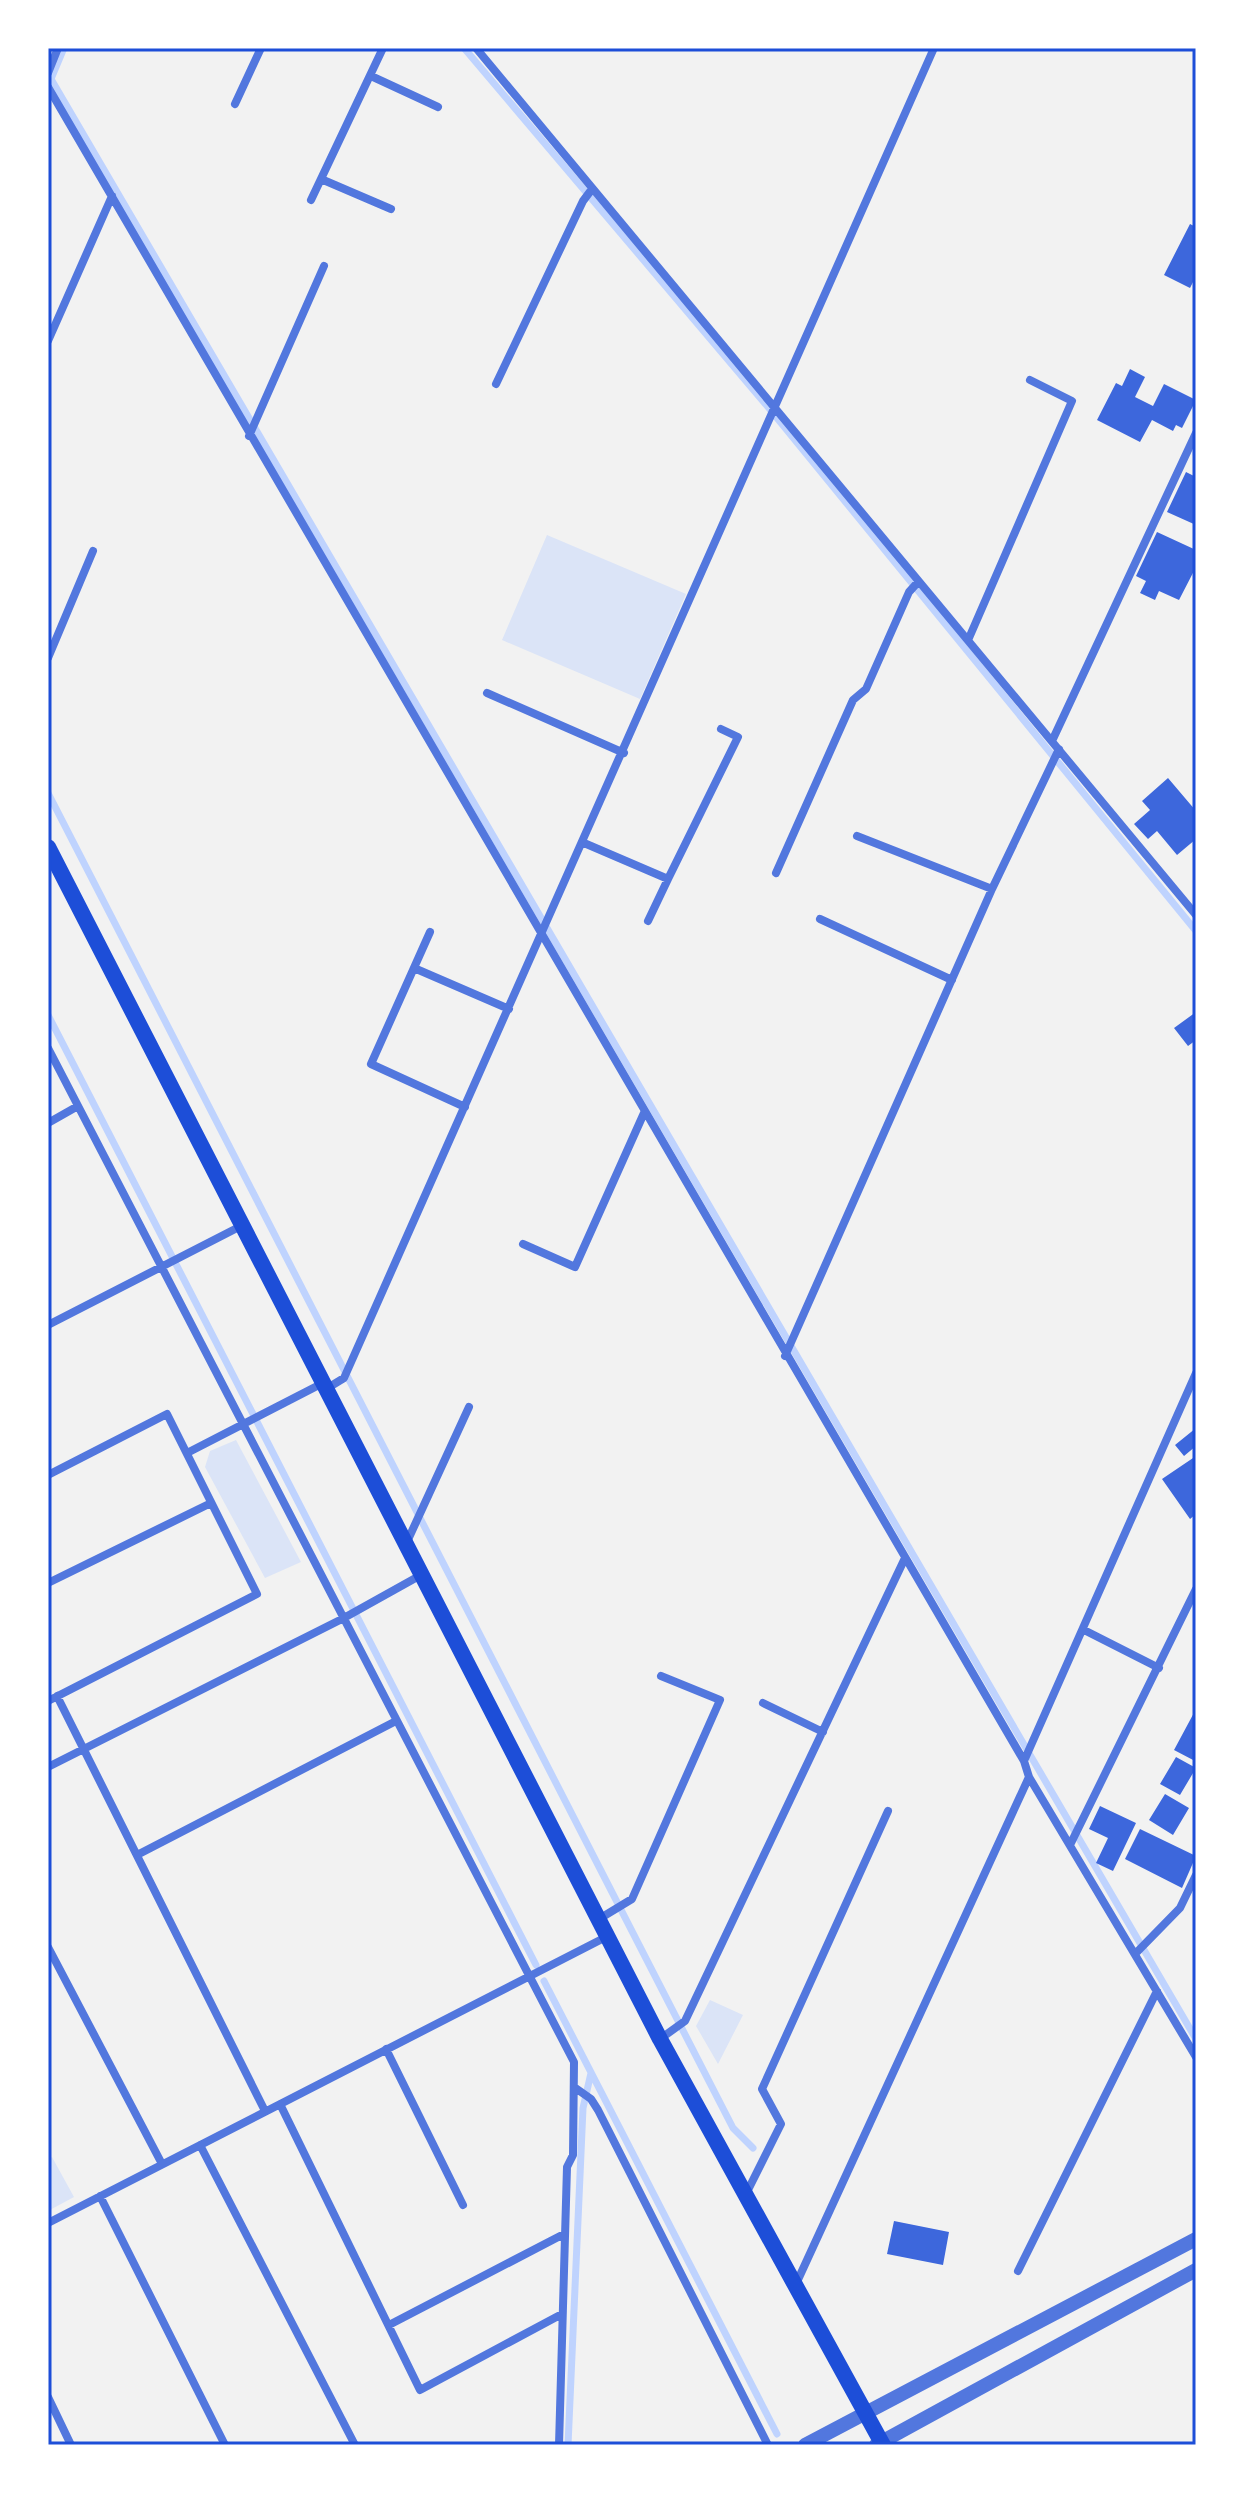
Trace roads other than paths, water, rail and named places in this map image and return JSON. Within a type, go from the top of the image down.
[{"type":"main road","points":[[48,847],[660,2039],[867,2412],[881,2444]]},
{"type":"street","points":[[48,73],[58,48]]},
{"type":"street","points":[[235,104],[261,48]]},
{"type":"street","points":[[311,200],[383,48]]},
{"type":"street","points":[[476,48],[774,409],[914,586],[969,638],[1052,741],[1056,754],[1196,915]]},
{"type":"street","points":[[187,1453],[346,1374],[543,927],[584,843],[772,421],[774,409],[934,48]]},
{"type":"street","points":[[371,76],[438,107]]},
{"type":"street","points":[[48,88],[543,927],[644,1113],[789,1349],[905,1558],[1025,1758],[1029,1777],[1075,1837],[1196,2057]]},
{"type":"street","points":[[321,179],[391,209]]},
{"type":"street","points":[[496,384],[583,201],[591,191]]},
{"type":"street","points":[[48,341],[112,196]]},
{"type":"street","points":[[251,429],[324,266]]},
{"type":"street","points":[[969,638],[1072,401],[1030,380]]},
{"type":"street","points":[[1052,741],[1196,433]]},
{"type":"street","points":[[1185,457],[1196,461]]},
{"type":"street","points":[[48,658],[93,551]]},
{"type":"street","points":[[776,873],[853,700],[866,689],[914,586]]},
{"type":"street","points":[[487,693],[624,753]]},
{"type":"street","points":[[648,921],[738,737],[721,729]]},
{"type":"street","points":[[789,1349],[992,889],[1056,754]]},
{"type":"street","points":[[857,836],[992,889]]},
{"type":"street","points":[[584,843],[668,879]]},
{"type":"street","points":[[820,919],[952,980]]},
{"type":"street","points":[[430,932],[371,1064],[465,1107]]},
{"type":"street","points":[[414,968],[509,1009]]},
{"type":"street","points":[[48,1048],[574,2062],[577,2088],[573,2155],[567,2167],[559,2445]]},
{"type":"street","points":[[48,1123],[78,1106]]},
{"type":"street","points":[[523,1244],[575,1267],[644,1113]]},
{"type":"street","points":[[48,1325],[243,1225]]},
{"type":"street","points":[[1025,1758],[1196,1373]]},
{"type":"street","points":[[405,1545],[469,1407]]},
{"type":"street","points":[[48,1475],[167,1414],[257,1594],[48,1701]]},
{"type":"street","points":[[48,1583],[211,1503]]},
{"type":"street","points":[[660,2039],[678,2029],[685,2021],[905,1558]]},
{"type":"street","points":[[48,1767],[345,1618],[421,1575]]},
{"type":"street","points":[[1075,1837],[1196,1589]]},
{"type":"street","points":[[1084,1630],[1159,1668]]},
{"type":"street","points":[[599,1919],[632,1899],[720,1700],[661,1676]]},
{"type":"street","points":[[57,1696],[265,2111]]},
{"type":"street","points":[[763,1703],[823,1732]]},
{"type":"street","points":[[137,1855],[396,1721]]},
{"type":"street","points":[[796,2285],[1029,1777]]},
{"type":"street","points":[[745,2195],[781,2124],[762,2089],[888,1811]]},
{"type":"street","points":[[1138,1952],[1180,1908],[1196,1875]]},
{"type":"street","points":[[48,2223],[608,1936]]},
{"type":"street","points":[[48,1947],[162,2164]]},
{"type":"street","points":[[1018,2271],[1157,1991]]},
{"type":"street","points":[[386,2049],[463,2205]]},
{"type":"street","points":[[577,2088],[591,2099],[768,2445]]},
{"type":"street","points":[[280,2104],[420,2390],[562,2314]]},
{"type":"street","points":[[200,2145],[355,2445]]},
{"type":"street","points":[[100,2196],[225,2445]]},
{"type":"street","points":[[389,2325],[564,2234]]},
{"type":"street","points":[[805,2445],[1196,2239]]},
{"type":"street","points":[[881,2444],[1196,2270]]},
{"type":"street","points":[[48,2397],[71,2445]]},
{"type":"waterway","points":[[64,48],[51,79],[1196,2039]]},
{"type":"waterway","points":[[464,48],[768,407],[1196,931]]},
{"type":"waterway","points":[[48,793],[733,2128],[753,2148]]},
{"type":"waterway","points":[[48,1015],[536,1965]]},
{"type":"waterway","points":[[544,1981],[777,2434]]},
{"type":"waterway","points":[[568,2445],[583,2108],[591,2073]]}]
